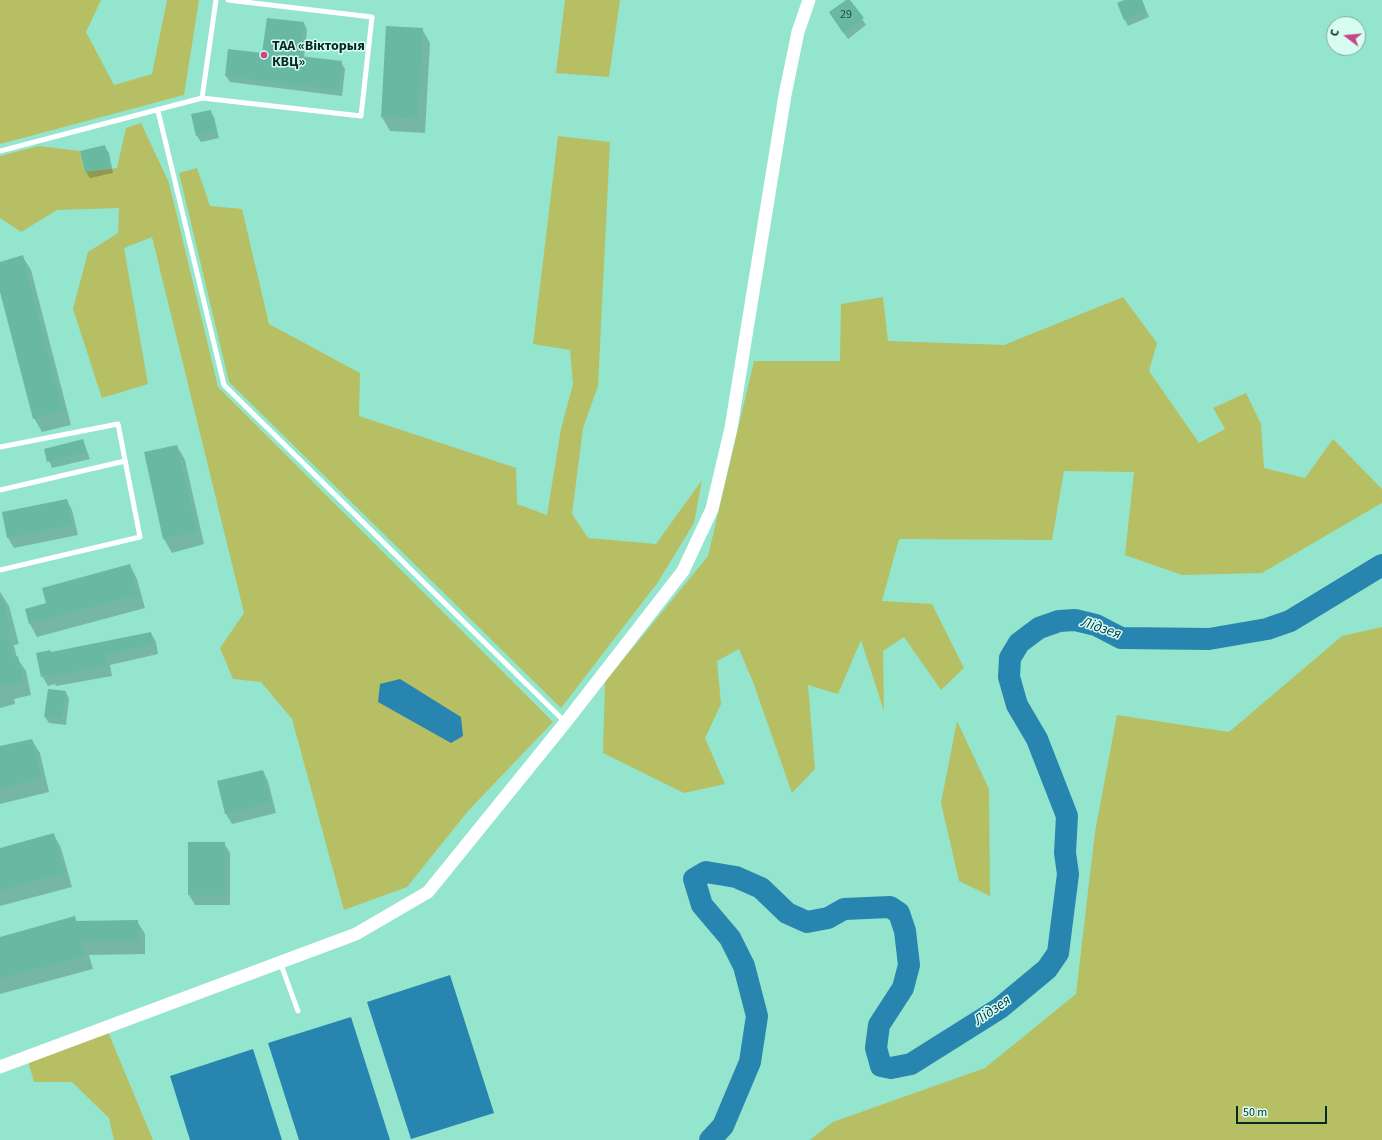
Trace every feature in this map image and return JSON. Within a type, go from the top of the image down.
[{"type":"street","points":[[0,1067],[279,961],[356,934],[428,892],[565,723],[683,571],[712,509],[732,428],[785,95],[798,32],[809,0]]},
{"type":"lane","points":[[202,98],[216,0]]},
{"type":"lane","points":[[0,151],[158,111],[202,98],[362,116],[372,17],[228,0]]},
{"type":"lane","points":[[158,111],[224,385],[565,723]]},
{"type":"lane","points":[[0,448],[118,424],[140,537],[0,570]]},
{"type":"lane","points":[[0,490],[125,461]]},
{"type":"lane","points":[[279,961],[298,1011]]},
{"type":"green space","points":[[0,0],[101,0],[86,32],[114,85],[152,74],[167,0],[199,0],[184,95],[0,144]]},
{"type":"green space","points":[[565,0],[620,0],[609,77],[556,73]]},
{"type":"green space","points":[[141,123],[169,183],[218,387],[553,722],[468,811],[407,887],[344,910],[292,719],[261,682],[233,679],[220,648],[244,613],[152,237],[124,248],[148,384],[102,398],[73,309],[88,252],[118,233],[119,208],[57,210],[21,232],[0,218],[0,156],[39,146],[80,151],[85,172],[117,168],[126,128]]},
{"type":"green space","points":[[558,136],[610,142],[598,386],[583,428],[572,514],[588,538],[656,544],[702,480],[694,523],[658,582],[561,708],[229,382],[179,173],[197,168],[210,206],[242,209],[269,324],[360,373],[359,416],[516,468],[517,504],[547,515],[561,429],[573,384],[570,350],[533,344]]},
{"type":"green space","points":[[883,297],[888,341],[1004,345],[1123,297],[1157,343],[1149,371],[1199,443],[1225,429],[1213,408],[1246,393],[1261,424],[1264,468],[1305,478],[1333,439],[1382,489],[1382,503],[1262,573],[1182,575],[1125,555],[1134,472],[1064,471],[1052,540],[899,539],[882,601],[932,604],[964,668],[941,690],[904,637],[883,651],[884,711],[861,640],[838,694],[808,685],[815,769],[792,793],[753,682],[739,649],[717,661],[721,704],[705,738],[725,784],[684,793],[603,753],[605,682],[708,556],[754,361],[840,361],[841,304]]},
{"type":"green space","points":[[1382,627],[1382,1140],[810,1140],[833,1122],[985,1068],[1076,994],[1095,832],[1117,715],[1229,732],[1342,636]]},
{"type":"green space","points":[[957,721],[989,789],[990,896],[959,881],[941,803]]},
{"type":"green space","points":[[108,1032],[153,1140],[114,1140],[109,1118],[72,1082],[34,1082],[28,1061]]},
{"type":"water","points":[[400,679],[461,717],[463,736],[451,743],[378,702],[380,684]]},
{"type":"water","points":[[450,975],[494,1113],[411,1139],[367,1002]]},
{"type":"water","points":[[351,1017],[390,1140],[299,1140],[268,1043]]},
{"type":"water","points":[[253,1049],[282,1140],[190,1140],[170,1076]]},
{"type":"building","points":[[846,0],[850,0],[864,18],[843,33],[829,12]]},
{"type":"building","points":[[1124,0],[1142,0],[1146,11],[1124,20],[1117,3]]},
{"type":"building","name":"ТАА «Вікторыя КВЦ»","points":[[267,18],[304,22],[300,56],[342,61],[339,90],[225,76],[228,49],[262,53]]},
{"type":"building","points":[[386,26],[423,28],[418,119],[381,117]]},
{"type":"building","points":[[211,110],[216,131],[196,136],[191,114]]},
{"type":"building","points":[[105,145],[110,167],[85,172],[80,151]]},
{"type":"building","points":[[23,255],[63,411],[33,419],[0,292],[0,262]]},
{"type":"building","points":[[83,439],[87,452],[47,462],[44,449]]},
{"type":"building","points":[[177,445],[197,531],[163,539],[144,452]]},
{"type":"building","points":[[67,499],[72,525],[7,538],[2,512]]},
{"type":"building","points":[[130,564],[138,595],[29,624],[25,609],[46,603],[42,588]]},
{"type":"building","points":[[0,599],[3,599],[11,630],[7,631],[13,657],[18,656],[24,681],[0,687]]},
{"type":"building","points":[[151,632],[153,644],[105,655],[107,666],[50,677],[50,674],[41,677],[36,653],[50,650],[51,652]]},
{"type":"building","points":[[48,689],[66,691],[62,719],[44,717]]},
{"type":"building","points":[[32,739],[42,778],[0,789],[0,746]]},
{"type":"building","points":[[263,770],[271,803],[225,814],[217,781]]},
{"type":"building","points":[[54,833],[65,873],[0,891],[0,848]]},
{"type":"building","points":[[188,842],[225,842],[225,895],[188,895]]},
{"type":"building","points":[[75,916],[76,921],[138,920],[138,941],[82,942],[86,956],[0,979],[0,937]]},
{"type":"waterway","name":"Лідзея","points":[[710,1140],[723,1126],[750,1062],[757,1016],[744,966],[730,938],[702,905],[694,879],[706,872],[736,877],[761,888],[787,913],[807,922],[828,918],[844,909],[890,907],[899,913],[905,931],[909,965],[903,988],[879,1025],[876,1048],[881,1066],[891,1068],[911,1064],[1000,1008],[1047,969],[1058,953],[1068,874],[1065,853],[1067,816],[1037,739],[1017,705],[1009,677],[1010,658],[1019,643],[1039,628],[1059,621],[1075,620],[1096,625],[1121,638],[1209,639],[1267,629],[1290,621],[1382,565]]},
{"type":"place","name":"ТАА «Вікторыя КВЦ»","points":[[264,55]]}]
